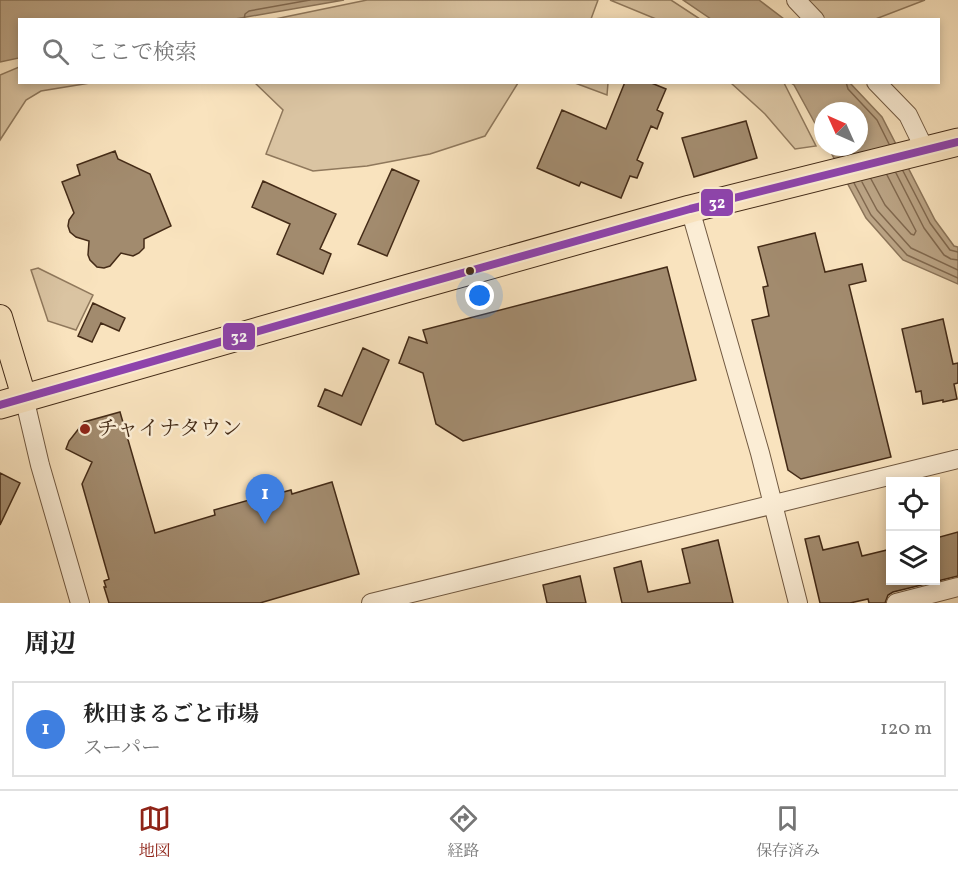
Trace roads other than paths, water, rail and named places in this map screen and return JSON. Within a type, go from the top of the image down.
[{"type":"highway","points":[[12,401],[690,209],[958,142]]},
{"type":"main road","points":[[0,317],[12,401]]},
{"type":"street","points":[[796,0],[813,18]]},
{"type":"street","points":[[878,84],[908,116],[920,152]]},
{"type":"street","points":[[690,209],[757,441],[798,603]]},
{"type":"street","points":[[12,401],[40,465],[80,603]]},
{"type":"street","points":[[371,603],[958,459]]},
{"type":"street","points":[[896,603],[958,587]]},
{"type":"water","points":[[0,0],[344,0],[241,18],[18,18],[18,58],[0,62]]},
{"type":"water","points":[[683,0],[759,0],[783,18],[710,18]]},
{"type":"water","points":[[792,84],[851,84],[868,102],[814,102],[814,122]]},
{"type":"water","points":[[868,102],[882,117],[935,220],[954,246],[958,247],[958,284],[903,260],[866,218],[833,156],[868,156]]},
{"type":"place","name":"チャイナタウン","points":[[85,429]]},
{"type":"place","name":"秋田まるごと市場","points":[[265,524]]}]
